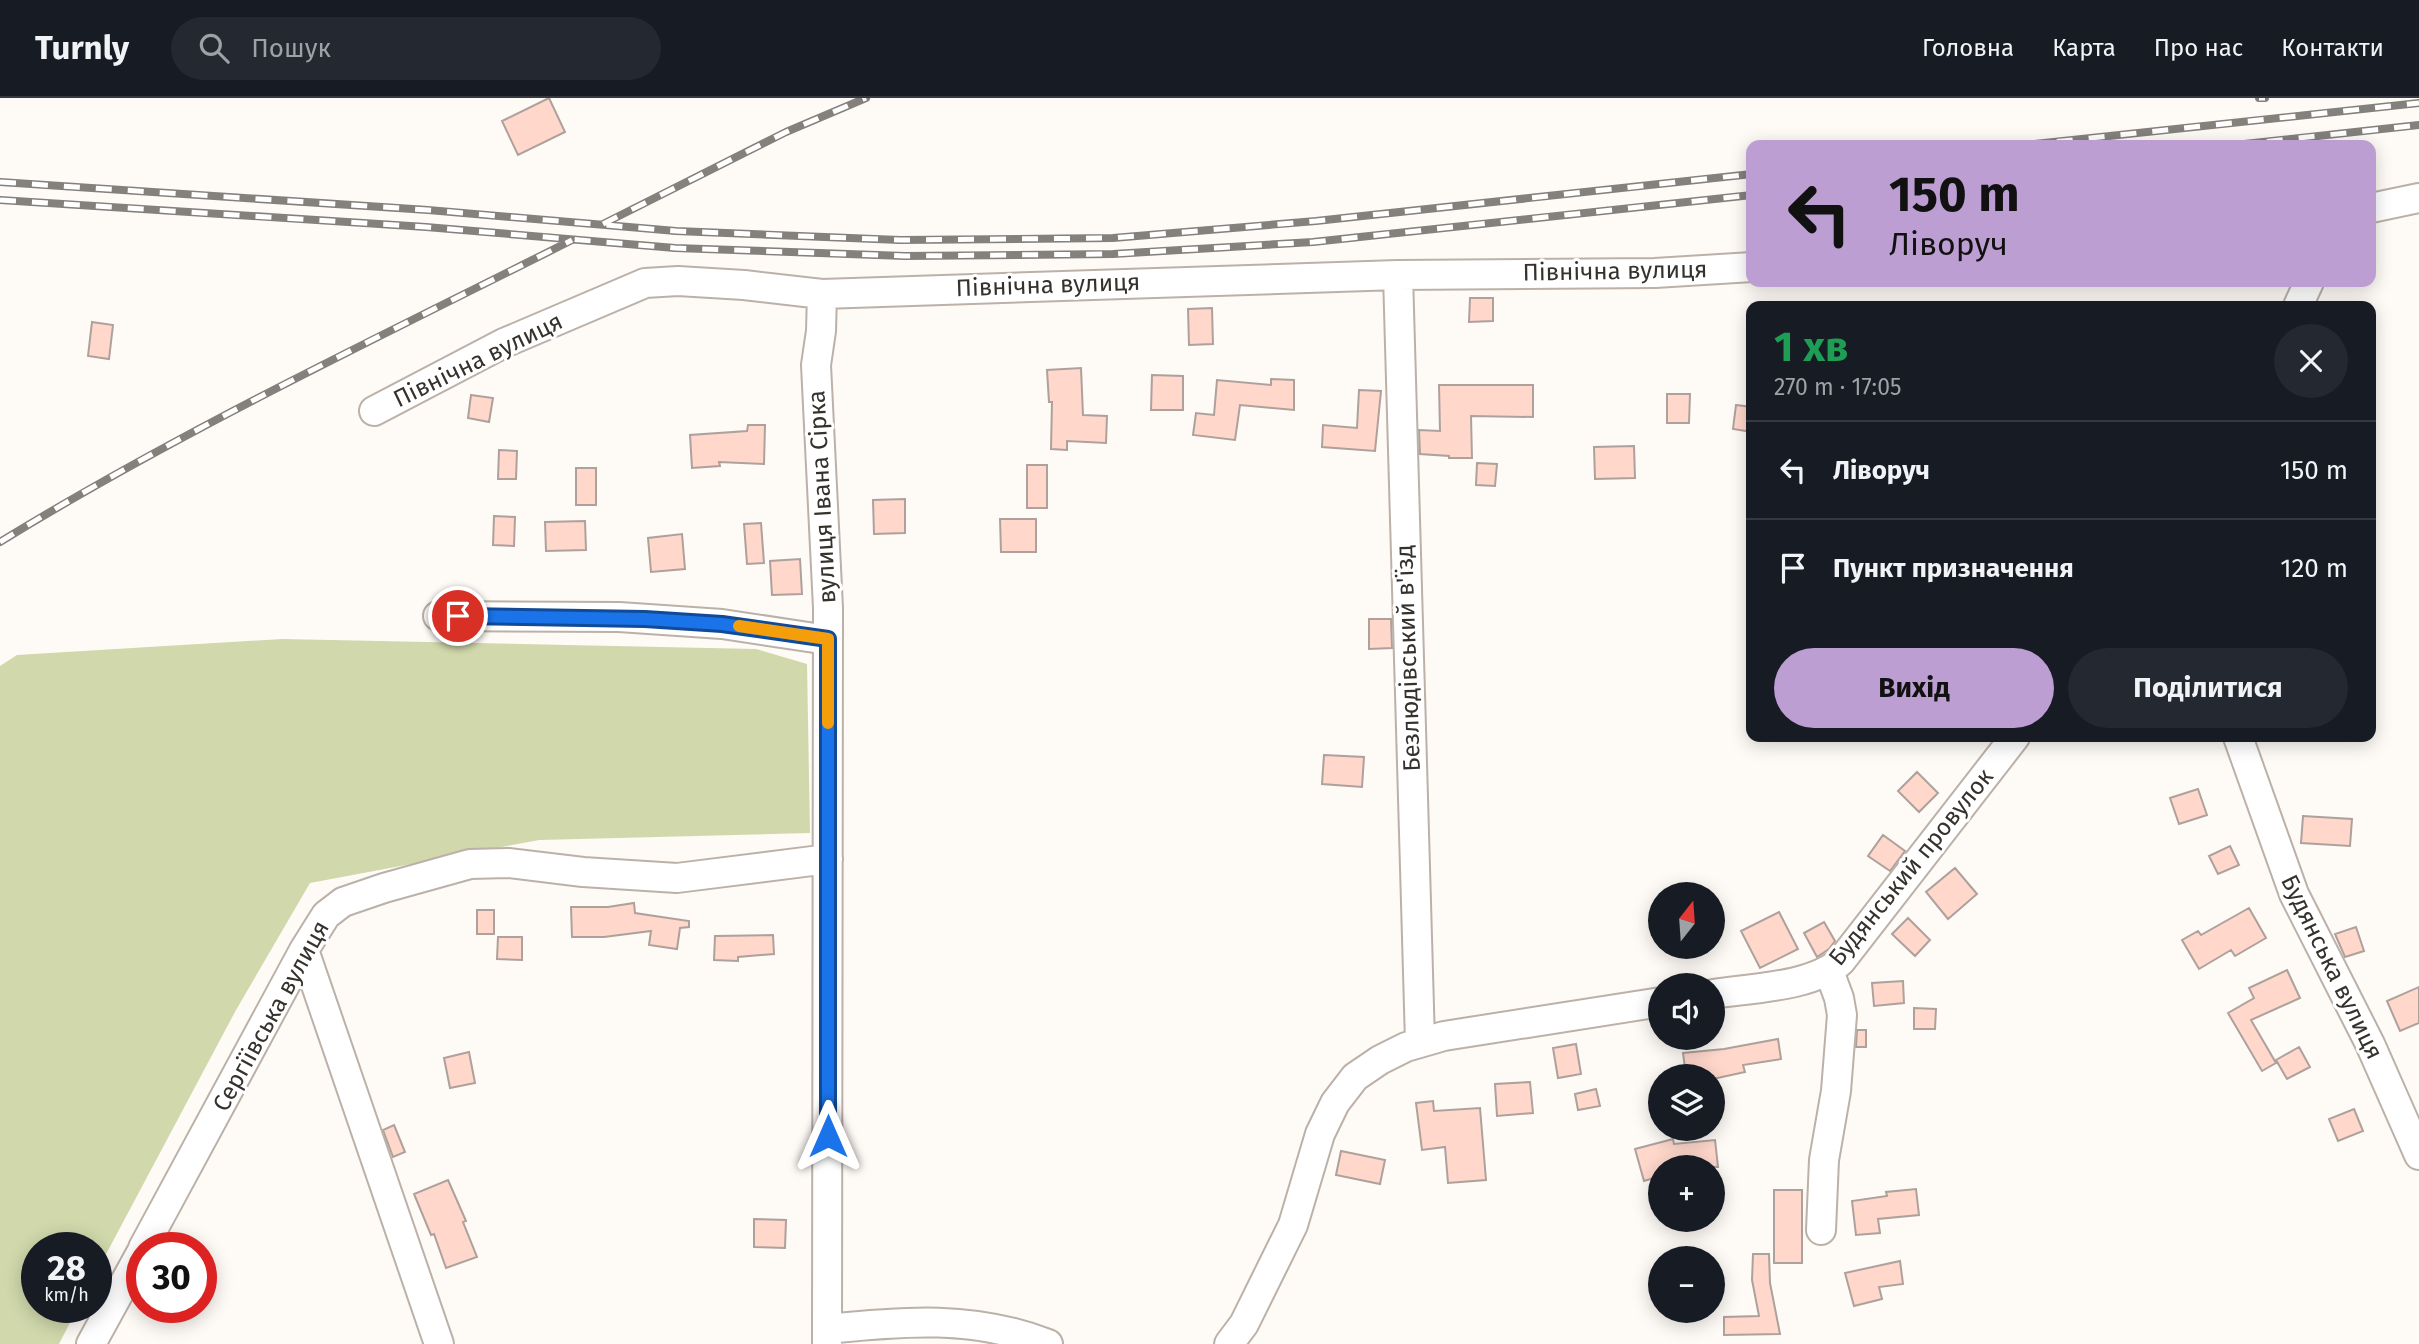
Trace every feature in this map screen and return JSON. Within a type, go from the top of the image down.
[{"type":"street","points":[[2376,207],[2419,198]]},
{"type":"street","name":"Північна вулиця","points":[[374,411],[504,343],[645,283],[678,281],[744,285],[822,294],[1398,275],[1655,273],[1746,267]]},
{"type":"street","name":"Безлюдівський в'їзд","points":[[1398,275],[1420,1042]]},
{"type":"street","name":"вулиця Івана Сірка","points":[[822,294],[821,331],[816,365],[828,639],[827,1337]]},
{"type":"street","points":[[438,616],[619,617],[722,624],[828,639]]},
{"type":"street","name":"Будянський провулок","points":[[1725,992],[1811,979],[1829,971],[1841,961],[2011,742]]},
{"type":"street","name":"Будянська вулиця","points":[[2240,742],[2294,894],[2370,1044],[2419,1155]]},
{"type":"street","name":"Сергіївська вулиця","points":[[152,1232],[304,950],[326,915],[343,902],[470,864],[508,863],[583,872],[677,878],[828,859]]},
{"type":"street","points":[[304,950],[439,1344]]},
{"type":"street","points":[[1821,1230],[1824,1160],[1836,1091],[1842,1015],[1829,971]]},
{"type":"street","points":[[1229,1344],[1244,1324],[1293,1225],[1320,1134],[1335,1102],[1355,1077],[1406,1046],[1444,1035],[1648,1004]]},
{"type":"street","name":"Сергіївська вулиця","points":[[92,1344],[126,1281]]},
{"type":"street","points":[[827,1337],[906,1321],[973,1325],[1024,1334],[1048,1344]]},
{"type":"green space","points":[[282,639],[756,649],[807,664],[810,833],[539,840],[310,883],[236,1010],[112,1243],[112,1232],[21,1232],[21,1323],[70,1323],[59,1344],[0,1344],[0,666],[17,655]]},
{"type":"building","points":[[549,98],[565,132],[518,155],[502,121]]},
{"type":"building","points":[[1470,298],[1493,298],[1493,321],[1469,322]]},
{"type":"building","points":[[1212,308],[1213,344],[1189,345],[1188,309]]},
{"type":"building","points":[[92,322],[113,325],[109,359],[88,356]]},
{"type":"building","points":[[1081,368],[1083,415],[1107,416],[1106,443],[1067,441],[1067,450],[1051,449],[1052,402],[1049,402],[1047,370]]},
{"type":"building","points":[[1152,375],[1183,376],[1183,410],[1151,410]]},
{"type":"building","points":[[1271,379],[1294,380],[1294,410],[1240,405],[1235,440],[1193,435],[1196,413],[1214,415],[1217,380],[1271,385]]},
{"type":"building","points":[[1439,385],[1533,385],[1533,417],[1471,416],[1472,458],[1420,454],[1419,430],[1440,431]]},
{"type":"building","points":[[1359,390],[1381,391],[1375,451],[1322,447],[1323,425],[1357,428]]},
{"type":"building","points":[[1667,394],[1690,394],[1689,423],[1667,423]]},
{"type":"building","points":[[471,395],[493,398],[489,422],[468,418]]},
{"type":"building","points":[[1736,405],[1746,406],[1746,431],[1733,429]]},
{"type":"building","points":[[748,425],[765,425],[764,464],[719,462],[720,466],[692,468],[690,435],[747,431]]},
{"type":"building","points":[[1634,446],[1635,478],[1595,479],[1594,447]]},
{"type":"building","points":[[499,450],[517,451],[516,479],[498,479]]},
{"type":"building","points":[[1477,463],[1497,464],[1495,486],[1476,485]]},
{"type":"building","points":[[1027,465],[1047,465],[1047,508],[1027,508]]},
{"type":"building","points":[[576,468],[596,468],[596,505],[576,505]]},
{"type":"building","points":[[905,499],[905,533],[874,534],[873,500]]},
{"type":"building","points":[[494,516],[515,517],[514,546],[493,545]]},
{"type":"building","points":[[1000,519],[1036,519],[1036,552],[1001,552]]},
{"type":"building","points":[[585,521],[586,550],[546,551],[545,522]]},
{"type":"building","points":[[761,523],[764,563],[747,564],[744,524]]},
{"type":"building","points":[[682,534],[685,569],[651,572],[648,538]]},
{"type":"building","points":[[800,559],[802,594],[772,595],[770,561]]},
{"type":"building","points":[[1369,619],[1391,619],[1392,648],[1369,649]]},
{"type":"building","points":[[1324,755],[1364,757],[1362,787],[1322,784]]},
{"type":"building","points":[[1917,772],[1938,793],[1919,812],[1898,791]]},
{"type":"building","points":[[2198,789],[2207,815],[2179,824],[2170,798]]},
{"type":"building","points":[[2303,816],[2352,819],[2350,846],[2301,843]]},
{"type":"building","points":[[1883,835],[1905,851],[1890,871],[1868,856]]},
{"type":"building","points":[[2230,846],[2239,865],[2218,874],[2209,856]]},
{"type":"building","points":[[1955,868],[1977,894],[1948,919],[1926,892]]},
{"type":"building","points":[[634,903],[635,913],[689,921],[689,927],[680,928],[677,949],[649,945],[651,931],[604,937],[572,937],[571,907],[608,907]]},
{"type":"building","points":[[2249,908],[2266,938],[2235,956],[2231,950],[2199,969],[2182,940],[2198,931],[2201,935]]},
{"type":"building","points":[[477,910],[494,910],[494,934],[477,934]]},
{"type":"building","points":[[1779,912],[1798,949],[1760,968],[1741,931]]},
{"type":"building","points":[[1908,918],[1930,940],[1915,956],[1892,934]]},
{"type":"building","points":[[1824,922],[1835,941],[1817,957],[1804,933]]},
{"type":"building","points":[[2356,927],[2364,951],[2345,957],[2335,934]]},
{"type":"building","points":[[773,935],[774,954],[738,957],[738,961],[714,960],[715,936]]},
{"type":"building","points":[[498,937],[522,937],[522,960],[497,959]]},
{"type":"building","points":[[2287,970],[2300,998],[2251,1020],[2276,1063],[2262,1071],[2228,1013],[2254,998],[2249,988]]},
{"type":"building","points":[[1903,981],[1904,1003],[1874,1006],[1872,983]]},
{"type":"building","points":[[2419,987],[2419,1023],[2400,1031],[2387,1001]]},
{"type":"building","points":[[1914,1008],[1936,1009],[1935,1029],[1914,1029]]},
{"type":"building","points":[[1857,1030],[1866,1030],[1866,1047],[1856,1047]]},
{"type":"building","points":[[1778,1039],[1781,1059],[1743,1065],[1745,1072],[1725,1076],[1725,1064],[1684,1064],[1683,1053]]},
{"type":"building","points":[[1576,1044],[1581,1074],[1558,1078],[1553,1048]]},
{"type":"building","points":[[2299,1047],[2310,1067],[2287,1079],[2276,1060]]},
{"type":"building","points":[[469,1052],[475,1083],[450,1088],[444,1058]]},
{"type":"building","points":[[1530,1082],[1533,1113],[1497,1116],[1495,1084]]},
{"type":"building","points":[[1596,1089],[1600,1106],[1578,1110],[1575,1094]]},
{"type":"building","points":[[1433,1101],[1434,1111],[1480,1108],[1486,1180],[1448,1183],[1445,1147],[1422,1150],[1416,1103]]},
{"type":"building","points":[[2354,1109],[2363,1131],[2338,1141],[2329,1119]]},
{"type":"building","points":[[394,1125],[405,1152],[393,1157],[383,1130]]},
{"type":"building","points":[[1665,1141],[1673,1141],[1674,1144],[1715,1141],[1717,1155],[1648,1155],[1648,1180],[1644,1181],[1635,1149]]},
{"type":"building","points":[[1341,1151],[1385,1160],[1380,1184],[1336,1175]]},
{"type":"building","points":[[448,1180],[466,1221],[463,1222],[477,1257],[446,1268],[434,1234],[431,1235],[414,1194]]},
{"type":"building","points":[[1916,1189],[1919,1215],[1878,1219],[1880,1233],[1856,1235],[1852,1201],[1887,1196],[1886,1192]]},
{"type":"building","points":[[1774,1190],[1802,1190],[1802,1263],[1774,1263]]},
{"type":"building","points":[[754,1219],[786,1220],[785,1248],[754,1247]]},
{"type":"building","points":[[1753,1254],[1769,1254],[1770,1283],[1780,1334],[1724,1335],[1725,1317],[1759,1316],[1752,1280]]},
{"type":"building","points":[[1900,1261],[1903,1284],[1879,1287],[1882,1299],[1854,1306],[1845,1273]]},
{"type":"railway","points":[[603,224],[786,132],[866,98]]},
{"type":"railway","points":[[2259,98],[2265,98]]},
{"type":"railway","points":[[2072,140],[2419,103]]},
{"type":"railway","points":[[2281,140],[2419,125]]},
{"type":"railway","points":[[0,182],[428,210],[676,231],[900,240],[1113,238],[1316,221],[1746,175]]},
{"type":"railway","points":[[0,200],[426,227],[675,248],[905,256],[1113,254],[1313,242],[1746,196]]},
{"type":"railway","points":[[0,542],[211,422],[572,240]]},
{"type":"slow traffic","points":[[739,626],[828,639],[828,723]]},
{"type":"route","points":[[458,616],[619,617],[722,624],[828,639],[828,1136]]}]
